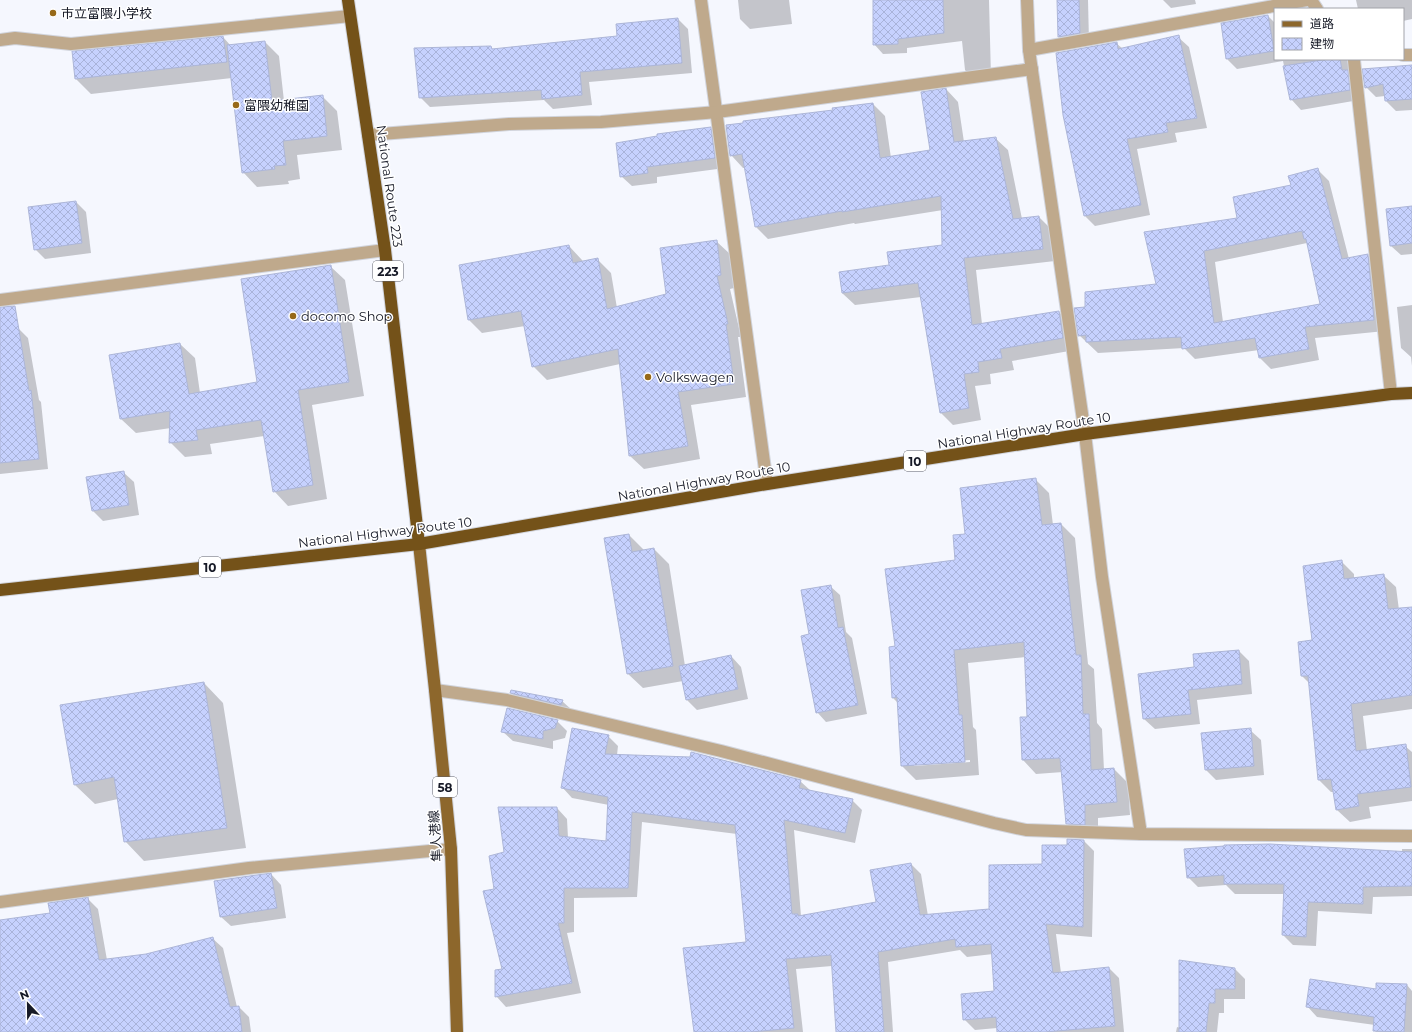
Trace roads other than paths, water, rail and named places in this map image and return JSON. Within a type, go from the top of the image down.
[{"type":"highway","name":"National Route 223","points":[[348,0],[385,250],[419,544]]},
{"type":"highway","name":"National Highway Route 10","points":[[0,590],[419,544],[767,484],[1085,434],[1391,394],[1412,393]]},
{"type":"main road","name":"隼人港線","points":[[419,544],[436,690],[451,849],[457,1032]]},
{"type":"street","points":[[701,0],[767,484]]},
{"type":"street","points":[[1027,0],[1032,69],[1085,434],[1102,577],[1141,834]]},
{"type":"street","points":[[1030,50],[1307,0]]},
{"type":"street","points":[[0,40],[15,38],[71,44],[350,16]]},
{"type":"street","points":[[1357,60],[1391,394]]},
{"type":"street","points":[[368,135],[509,124],[602,122],[717,112],[1032,69]]},
{"type":"street","points":[[0,300],[385,250]]},
{"type":"street","points":[[436,690],[507,700],[721,751],[994,823],[1026,830],[1141,834],[1412,836]]},
{"type":"street","points":[[0,902],[249,868],[451,849]]},
{"type":"place","name":"市立富隈小学校","points":[[53,13]]},
{"type":"place","name":"富隈幼稚園","points":[[236,105]]},
{"type":"place","name":"docomo Shop","points":[[293,316]]},
{"type":"place","name":"Volkswagen","points":[[648,377]]}]
